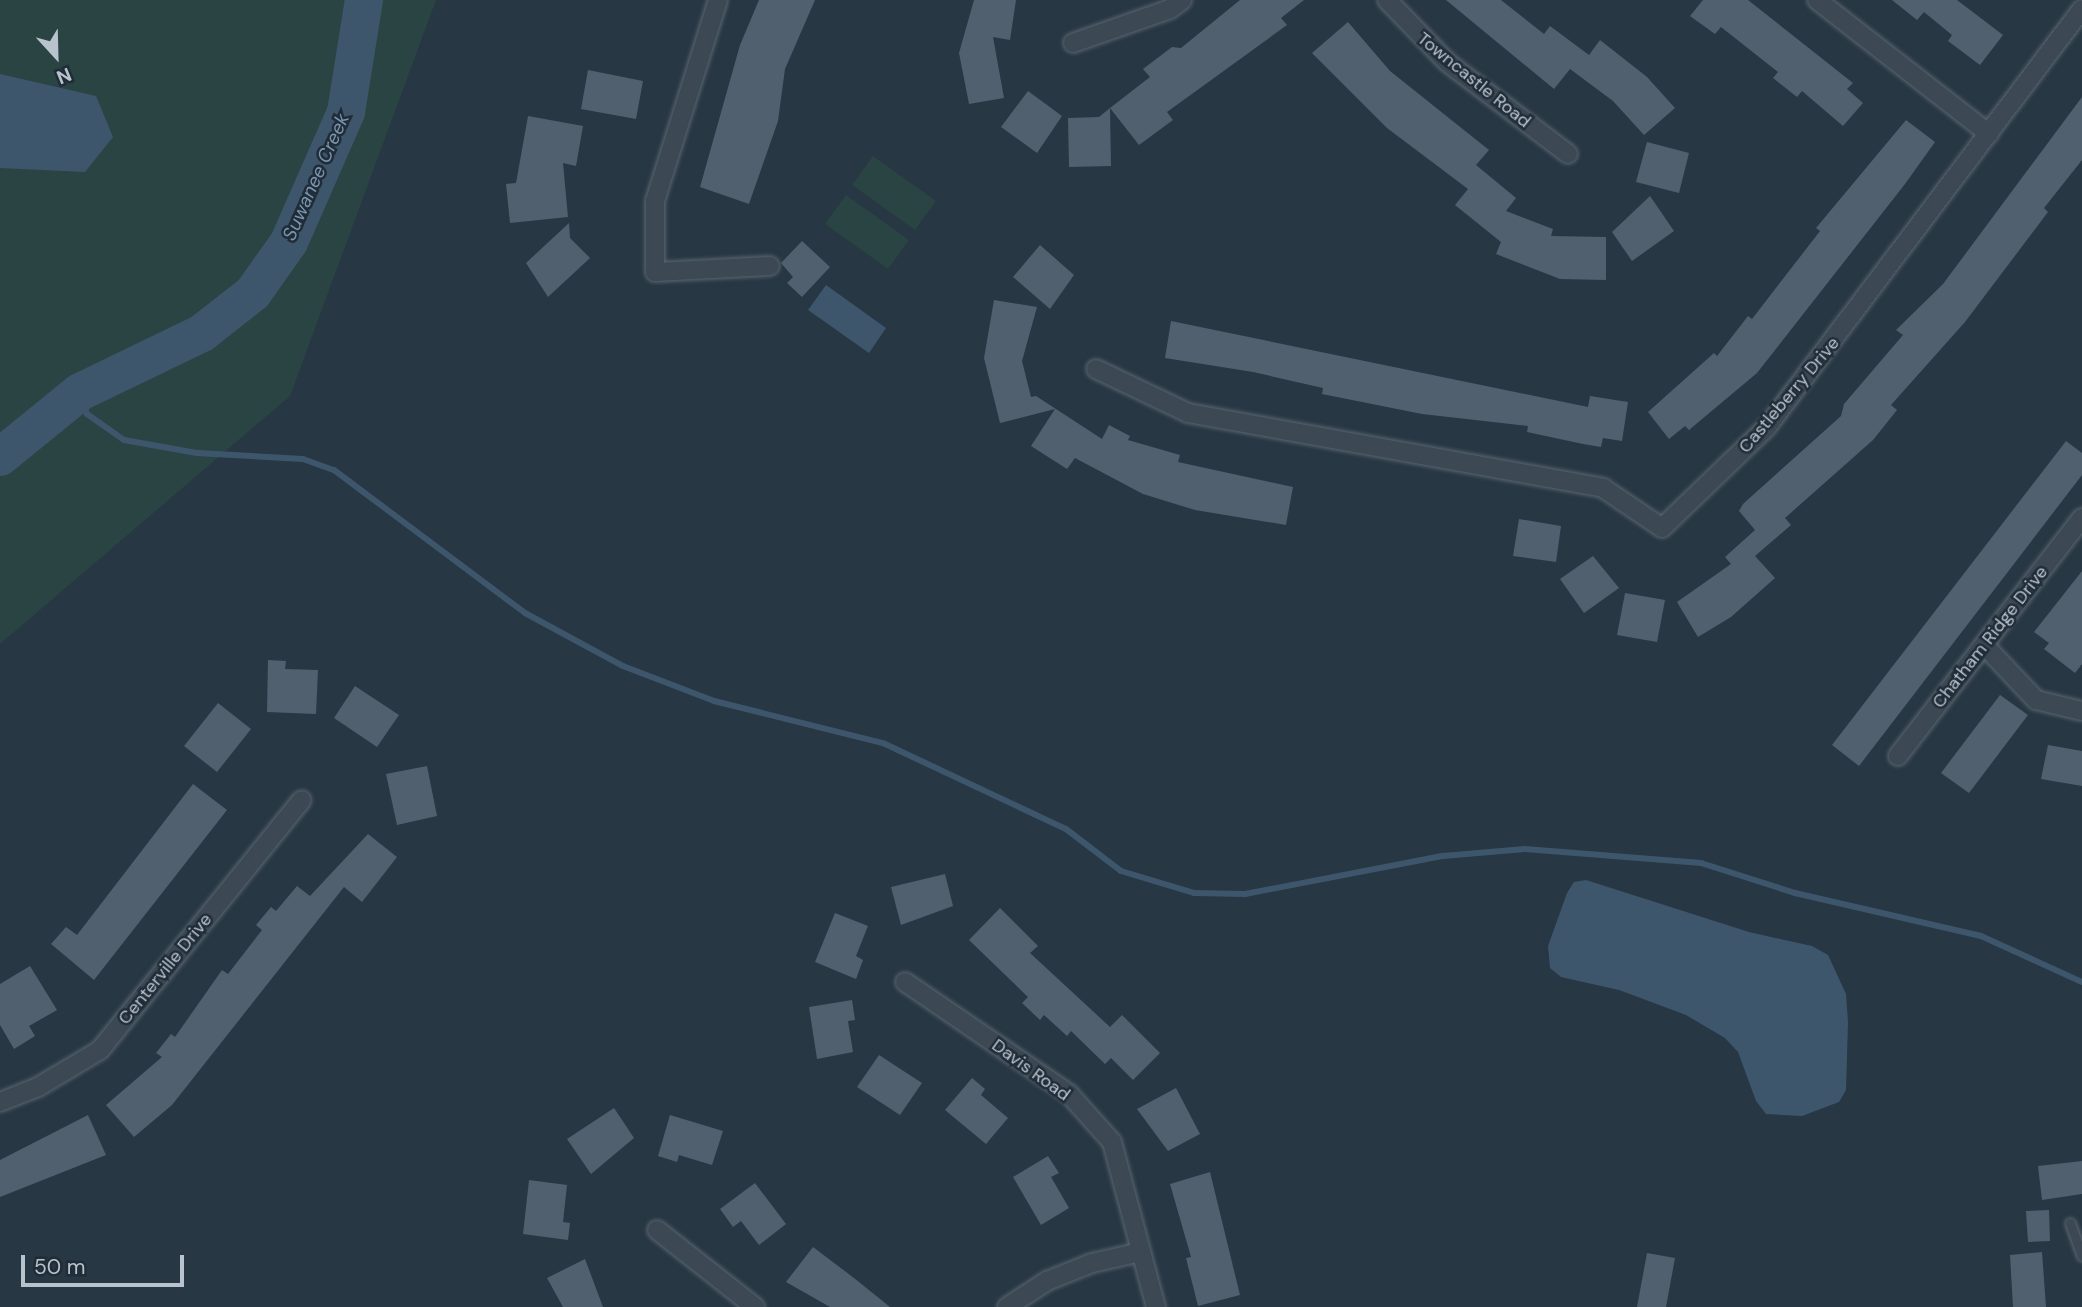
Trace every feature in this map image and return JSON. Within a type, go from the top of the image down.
[{"type":"street","points":[[718,0],[655,201],[655,272],[770,266]]},
{"type":"street","points":[[1073,43],[1170,9],[1182,0]]},
{"type":"street","name":"Towncastle Road","points":[[1387,0],[1447,62],[1568,154]]},
{"type":"street","points":[[1817,0],[1989,134]]},
{"type":"street","name":"Castleberry Drive","points":[[1096,369],[1188,413],[1603,488],[1662,528],[1767,427],[2082,9]]},
{"type":"street","name":"Chatham Ridge Drive","points":[[1898,756],[2082,518]]},
{"type":"street","points":[[1984,645],[2036,700],[2082,711]]},
{"type":"street","name":"Centerville Drive","points":[[0,1102],[38,1087],[100,1050],[302,800]]},
{"type":"street","name":"Davis Road","points":[[905,982],[1069,1094],[1112,1142],[1156,1307]]},
{"type":"street","points":[[657,1230],[755,1307]]},
{"type":"street","points":[[1007,1307],[1047,1281],[1093,1263],[1141,1252]]},
{"type":"lane","points":[[2070,1223],[2082,1256]]},
{"type":"green space","points":[[0,0],[436,0],[290,396],[0,644]]},
{"type":"green space","points":[[873,156],[936,201],[915,230],[852,185]]},
{"type":"green space","points":[[846,195],[909,240],[888,269],[825,224]]},
{"type":"water","points":[[0,74],[96,96],[113,137],[85,172],[0,168]]},
{"type":"water","points":[[826,285],[886,328],[869,353],[808,310]]},
{"type":"water","points":[[1586,880],[1749,932],[1812,946],[1828,955],[1846,994],[1846,1090],[1839,1102],[1802,1116],[1766,1114],[1756,1101],[1738,1052],[1725,1038],[1686,1015],[1619,990],[1561,977],[1550,968],[1548,946],[1567,893],[1574,882]]},
{"type":"building","points":[[759,0],[815,0],[785,69],[778,121],[749,204],[700,187],[740,45]]},
{"type":"building","points":[[974,0],[1016,0],[1010,40],[993,37],[1004,98],[969,104],[959,53]]},
{"type":"building","points":[[1240,0],[1304,0],[1281,18],[1287,25],[1167,112],[1173,120],[1139,145],[1110,108],[1150,77],[1143,69],[1172,47],[1181,48]]},
{"type":"building","points":[[1446,0],[1501,0],[1544,34],[1550,26],[1589,55],[1600,40],[1647,77],[1675,108],[1644,135],[1613,101],[1570,69],[1554,89]]},
{"type":"building","points":[[1703,0],[1748,0],[1853,83],[1847,89],[1863,103],[1843,126],[1802,91],[1797,97],[1773,78],[1778,72],[1721,27],[1715,34],[1690,16]]},
{"type":"building","points":[[1892,0],[1957,0],[2003,35],[1980,65],[1948,41],[1952,35],[1924,12],[1917,20]]},
{"type":"building","points":[[1348,22],[1390,71],[1489,150],[1476,165],[1516,198],[1506,211],[1553,229],[1551,236],[1606,237],[1606,280],[1560,279],[1496,254],[1501,242],[1455,205],[1468,189],[1387,128],[1312,53]]},
{"type":"building","points":[[588,70],[643,81],[636,119],[581,109]]},
{"type":"building","points":[[1028,91],[1062,116],[1037,153],[1001,127]]},
{"type":"building","points":[[2082,97],[2082,160],[2044,208],[2048,212],[1965,322],[1891,405],[1897,410],[1873,440],[1785,518],[1791,525],[1755,556],[1775,578],[1731,617],[1698,637],[1677,602],[1731,564],[1725,557],[1755,530],[1739,511],[1743,504],[1841,416],[1844,404],[1903,335],[1896,330],[1943,284]]},
{"type":"building","points":[[1110,108],[1111,166],[1069,167],[1068,118],[1099,117]]},
{"type":"building","points":[[528,116],[583,126],[576,166],[563,163],[568,217],[510,223],[506,184],[516,183]]},
{"type":"building","points":[[1906,120],[1935,142],[1905,184],[1757,373],[1689,430],[1685,426],[1669,439],[1648,412],[1714,353],[1717,356],[1748,316],[1752,319],[1820,231],[1816,228]]},
{"type":"building","points":[[1647,142],[1689,153],[1679,193],[1636,182]]},
{"type":"building","points":[[1650,196],[1674,231],[1632,261],[1612,232]]},
{"type":"building","points":[[569,223],[570,238],[590,258],[548,297],[526,263]]},
{"type":"building","points":[[802,241],[830,267],[802,297],[787,283],[793,277],[781,263]]},
{"type":"building","points":[[1040,245],[1074,275],[1050,309],[1013,277]]},
{"type":"building","points":[[994,300],[1037,307],[1022,361],[1031,397],[1036,396],[1102,439],[1109,425],[1130,436],[1128,440],[1180,455],[1178,462],[1293,487],[1286,525],[1195,510],[1143,494],[1075,458],[1067,469],[1031,446],[1055,409],[1000,423],[984,358]]},
{"type":"building","points":[[1171,321],[1588,407],[1590,396],[1628,402],[1622,441],[1603,438],[1601,447],[1583,444],[1527,432],[1528,426],[1422,414],[1322,394],[1323,388],[1253,372],[1165,358]]},
{"type":"building","points":[[2066,441],[2082,453],[2082,475],[1859,766],[1832,745]]},
{"type":"building","points":[[1519,519],[1561,526],[1556,562],[1513,556]]},
{"type":"building","points":[[1593,556],[1619,588],[1584,613],[1560,579]]},
{"type":"building","points":[[2082,571],[2082,664],[2075,673],[2044,649],[2049,643],[2034,632]]},
{"type":"building","points":[[1625,593],[1665,600],[1657,642],[1617,635]]},
{"type":"building","points":[[268,660],[286,661],[285,669],[318,670],[316,714],[267,712]]},
{"type":"building","points":[[355,686],[399,715],[377,747],[334,718]]},
{"type":"building","points":[[2000,695],[2028,715],[1969,793],[1941,773]]},
{"type":"building","points":[[218,703],[251,729],[217,772],[184,746]]},
{"type":"building","points":[[2048,745],[2082,751],[2082,786],[2041,779]]},
{"type":"building","points":[[427,766],[437,816],[397,825],[386,774]]},
{"type":"building","points":[[193,784],[227,810],[94,980],[51,944],[66,927],[77,935]]},
{"type":"building","points":[[368,834],[397,857],[362,902],[344,887],[172,1105],[134,1137],[106,1105],[162,1057],[156,1053],[171,1034],[175,1037],[222,970],[228,974],[262,930],[256,925],[271,907],[276,911],[297,886],[310,896]]},
{"type":"building","points":[[945,874],[953,906],[901,925],[891,887]]},
{"type":"building","points":[[1000,908],[1038,946],[1030,953],[1110,1027],[1122,1015],[1160,1053],[1133,1080],[1111,1058],[1105,1064],[1071,1031],[1067,1036],[1044,1015],[1040,1020],[1022,1003],[1028,997],[969,940]]},
{"type":"building","points":[[835,913],[868,926],[856,956],[863,960],[856,979],[815,962]]},
{"type":"building","points":[[30,966],[57,1010],[29,1026],[35,1036],[14,1049],[0,1025],[0,984]]},
{"type":"building","points":[[852,1000],[855,1020],[848,1021],[853,1052],[817,1059],[809,1007]]},
{"type":"building","points":[[879,1055],[922,1083],[900,1115],[857,1087]]},
{"type":"building","points":[[972,1078],[985,1089],[981,1095],[1008,1118],[986,1144],[945,1110]]},
{"type":"building","points":[[1176,1088],[1200,1134],[1168,1151],[1137,1109]]},
{"type":"building","points":[[614,1108],[634,1138],[591,1174],[567,1139]]},
{"type":"building","points":[[88,1115],[106,1155],[0,1197],[0,1160]]},
{"type":"building","points":[[670,1115],[723,1131],[712,1165],[679,1155],[677,1162],[658,1156]]},
{"type":"building","points":[[1048,1156],[1059,1173],[1051,1177],[1069,1208],[1041,1225],[1013,1177]]},
{"type":"building","points":[[2082,1161],[2082,1194],[2042,1200],[2038,1166]]},
{"type":"building","points":[[1210,1172],[1240,1295],[1198,1306],[1186,1258],[1191,1257],[1170,1184]]},
{"type":"building","points":[[529,1180],[567,1185],[563,1222],[570,1223],[568,1240],[523,1234]]},
{"type":"building","points":[[755,1183],[786,1224],[759,1245],[741,1221],[733,1227],[720,1209]]},
{"type":"building","points":[[2049,1210],[2050,1241],[2028,1242],[2026,1211]]},
{"type":"building","points":[[813,1247],[890,1307],[830,1307],[786,1282]]},
{"type":"building","points":[[2042,1252],[2046,1307],[2013,1307],[2010,1255]]},
{"type":"building","points":[[1647,1253],[1675,1258],[1666,1307],[1637,1307]]},
{"type":"building","points":[[585,1259],[603,1307],[563,1307],[547,1278]]},
{"type":"waterway","name":"Suwanee Creek","points":[[0,457],[80,392],[202,333],[253,293],[289,242],[346,112],[364,0]]},
{"type":"waterway","points":[[80,392],[87,414],[124,440],[197,453],[303,459],[334,470],[525,613],[623,666],[714,701],[883,743],[1066,829],[1121,871],[1194,893],[1245,894],[1443,856],[1525,849],[1701,863],[1795,893],[1981,936],[2082,982]]}]
